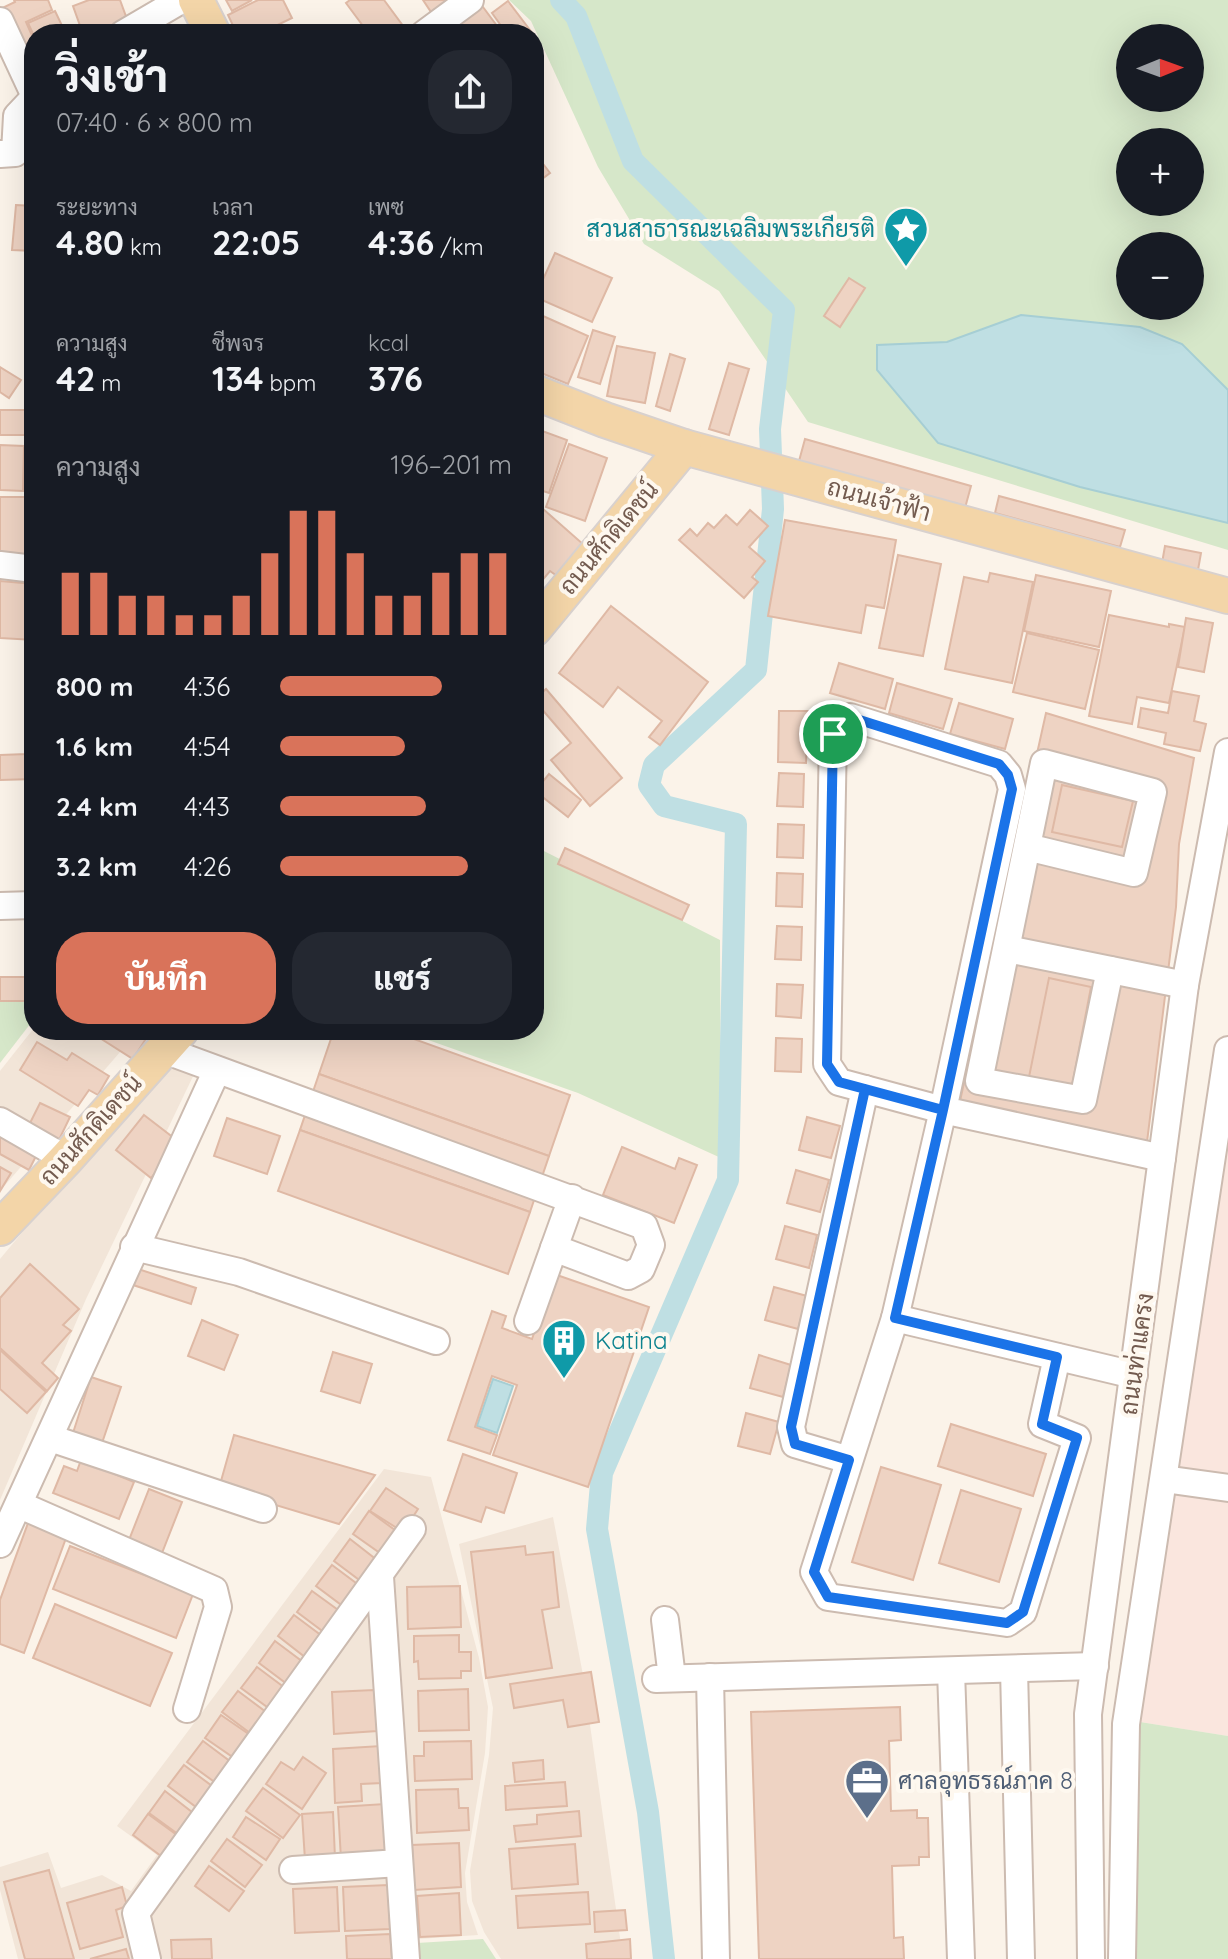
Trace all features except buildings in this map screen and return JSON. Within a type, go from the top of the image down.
[{"type":"main road","points":[[196,0],[208,24]]},
{"type":"main road","name":"ถนนเจ้าฟ้า","points":[[544,396],[684,447],[1228,596]]},
{"type":"main road","points":[[605,420],[633,445],[637,457],[640,478],[634,507]]},
{"type":"main road","name":"ถนนศักดิเดชน์","points":[[544,617],[684,447]]},
{"type":"main road","name":"ถนนศักดิเดชน์","points":[[0,1228],[172,1040]]},
{"type":"street","points":[[140,24],[181,0]]},
{"type":"street","points":[[438,24],[470,0]]},
{"type":"street","points":[[0,21],[24,74]]},
{"type":"street","points":[[16,154],[17,116],[24,108]]},
{"type":"street","points":[[0,565],[24,568]]},
{"type":"street","points":[[1057,1357],[1042,1424],[1077,1438],[1023,1612],[1007,1623],[828,1597],[814,1572],[895,1318],[943,1110],[1012,789],[1008,775],[999,764],[850,717],[833,734],[827,1064],[839,1082],[943,1110],[1162,1158]]},
{"type":"street","name":"ถนนท่าแครง","points":[[1091,1959],[1088,1714],[1185,985],[1228,752]]},
{"type":"street","points":[[1027,847],[1134,873],[1153,792],[1044,763],[979,1081],[1083,1100],[1110,970]]},
{"type":"street","points":[[0,906],[24,905]]},
{"type":"street","points":[[1007,949],[1185,985]]},
{"type":"street","points":[[172,1040],[217,1070],[644,1226],[651,1245],[641,1269],[628,1276],[554,1248]]},
{"type":"street","name":"ถนนท่าแครง","points":[[1122,1959],[1126,1724],[1221,1136],[1228,1050]]},
{"type":"street","points":[[0,1544],[217,1070]]},
{"type":"street","points":[[849,1460],[795,1444],[791,1427],[865,1089]]},
{"type":"street","points":[[0,1121],[66,1159]]},
{"type":"street","points":[[528,1321],[572,1198]]},
{"type":"street","points":[[134,1247],[239,1272],[436,1341]]},
{"type":"street","points":[[895,1318],[1134,1375]]},
{"type":"street","points":[[50,1438],[263,1509]]},
{"type":"street","points":[[1164,1479],[1228,1488]]},
{"type":"street","points":[[20,1505],[214,1590],[218,1607],[187,1709]]},
{"type":"street","points":[[147,1959],[136,1913],[412,1529]]},
{"type":"street","points":[[380,1577],[406,1959]]},
{"type":"street","points":[[665,1620],[664,1678],[1095,1666]]},
{"type":"street","points":[[1014,1669],[1021,1959]]},
{"type":"street","points":[[951,1671],[961,1959]]},
{"type":"street","points":[[710,1677],[716,1959]]},
{"type":"street","points":[[1090,1835],[1124,1836]]},
{"type":"street","points":[[293,1870],[399,1863]]},
{"type":"shaded area","points":[[25,1040],[130,1040],[0,1191],[0,1071]]},
{"type":"shaded area","points":[[166,1060],[197,1068],[86,1299],[0,1500],[0,1259]]},
{"type":"shaded area","points":[[1228,1110],[1228,1736],[1140,1722],[1148,1640]]},
{"type":"shaded area","points":[[384,1469],[431,1477],[479,1658],[488,1707],[485,1753],[465,1873],[467,1902],[478,1935],[418,1939],[418,1959],[18,1959],[0,1890],[0,1867],[48,1852],[61,1888],[102,1875],[131,1891],[157,1855],[117,1826]]},
{"type":"shaded area","points":[[553,1517],[583,1675],[623,1959],[501,1959],[484,1932],[472,1901],[470,1871],[489,1755],[493,1708],[459,1544]]},
{"type":"green space","name":"สวนสาธารณะเฉลิมพระเกียรติ","points":[[509,0],[1228,0],[1228,550],[808,422],[719,291],[644,244],[598,167],[544,49],[544,24],[532,24]]},
{"type":"green space","points":[[544,851],[720,940],[721,1158],[578,1093],[428,1040],[544,1040]]},
{"type":"green space","points":[[24,989],[24,1032],[0,1063],[0,990]]},
{"type":"green space","points":[[1140,1722],[1228,1736],[1228,1959],[1134,1959]]},
{"type":"green space","points":[[483,1939],[496,1959],[418,1959],[417,1943]]},
{"type":"water","points":[[1021,315],[1140,327],[1182,344],[1228,390],[1228,523],[1080,487],[938,443],[877,370],[877,345],[947,342]]},
{"type":"water","points":[[493,1379],[513,1386],[497,1433],[477,1426]]},
{"type":"waterway","points":[[561,0],[576,16],[633,161],[784,310],[770,429],[773,509],[756,670],[654,765],[649,785],[664,806],[736,824],[728,1180],[602,1473],[597,1529],[648,1812],[664,1959]]},
{"type":"place","name":"สวนสาธารณะเฉลิมพระเกียรติ","points":[[906,268]]},
{"type":"place","name":"Katina","points":[[564,1380]]},
{"type":"place","name":"ศาลอุทธรณ์ภาค 8","points":[[867,1820]]},
{"type":"route","points":[[833,734],[827,1064],[839,1082],[943,1110],[895,1318],[1057,1357],[1042,1424],[1077,1438],[1023,1612],[1007,1623],[828,1597],[814,1572],[849,1460],[795,1444],[791,1427],[865,1089],[943,1110],[1012,789],[1008,775],[999,764],[850,717],[833,734]]}]
